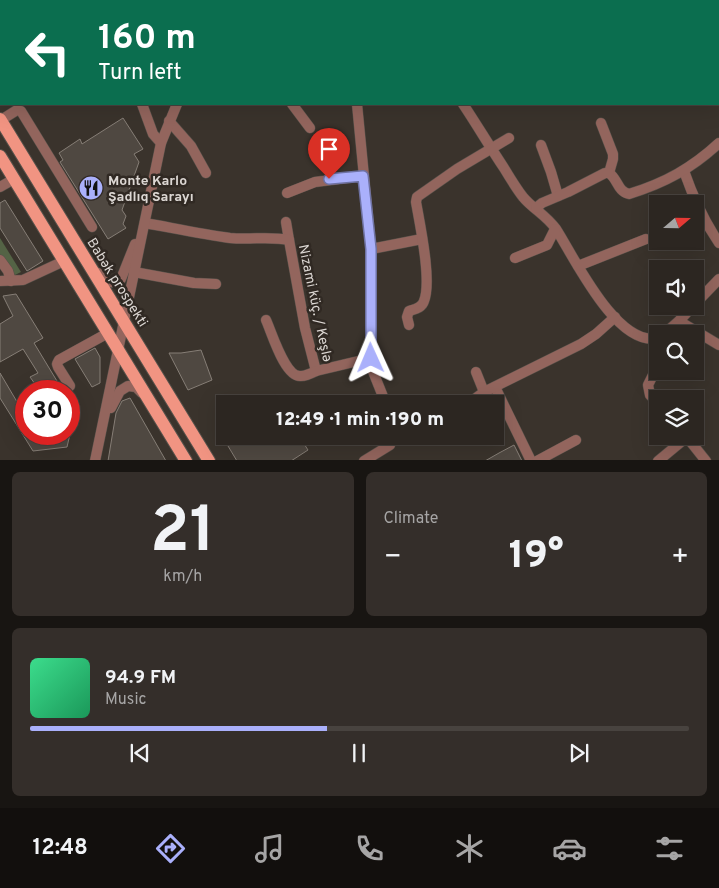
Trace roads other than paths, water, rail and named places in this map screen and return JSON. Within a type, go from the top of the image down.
[{"type":"main road","name":"Babək prospekti","points":[[0,120],[210,460]]},
{"type":"main road","points":[[0,156],[186,460]]},
{"type":"street","points":[[142,105],[153,134],[160,143]]},
{"type":"street","points":[[95,460],[160,143],[177,105]]},
{"type":"street","points":[[293,105],[310,128]]},
{"type":"street","points":[[357,105],[371,249],[371,358],[372,369],[382,395]]},
{"type":"street","points":[[464,105],[522,196],[556,229],[590,286],[615,317],[637,336],[649,339]]},
{"type":"street","points":[[0,120],[17,110],[21,111],[92,227]]},
{"type":"street","points":[[169,121],[184,136],[206,173]]},
{"type":"street","points":[[601,123],[613,159],[609,172]]},
{"type":"street","points":[[408,325],[407,317],[409,311],[418,308],[424,302],[427,280],[416,202],[417,197],[457,169],[509,138]]},
{"type":"street","points":[[609,172],[613,175],[620,190],[629,194],[684,171],[719,143]]},
{"type":"street","points":[[541,145],[558,196]]},
{"type":"street","points":[[684,171],[701,212],[719,243]]},
{"type":"street","points":[[536,208],[542,203],[609,172]]},
{"type":"street","points":[[287,194],[315,182],[363,176]]},
{"type":"street","points":[[0,187],[14,179]]},
{"type":"street","points":[[286,222],[289,240]]},
{"type":"street","name":"Nizami küç. / Keşlə","points":[[145,223],[231,238],[278,238],[289,240],[304,328],[316,371],[371,358]]},
{"type":"street","points":[[515,258],[547,245],[556,229]]},
{"type":"street","points":[[86,260],[106,281],[117,282],[123,275],[135,243],[142,236]]},
{"type":"street","points":[[371,249],[422,239]]},
{"type":"street","points":[[578,266],[646,239]]},
{"type":"street","points":[[0,260],[11,276],[11,281]]},
{"type":"street","points":[[0,281],[23,280],[64,260]]},
{"type":"street","points":[[134,272],[194,283],[216,284]]},
{"type":"street","points":[[704,294],[719,278]]},
{"type":"street","points":[[675,325],[685,315]]},
{"type":"street","points":[[480,395],[494,386],[581,344],[615,317]]},
{"type":"street","points":[[266,320],[284,364],[294,375],[300,377],[316,371]]},
{"type":"street","points":[[679,321],[719,345]]},
{"type":"street","points":[[66,380],[58,367],[59,360],[108,333]]},
{"type":"street","points":[[476,372],[484,392]]},
{"type":"street","points":[[103,425],[116,397],[128,386],[139,389],[152,404]]},
{"type":"street","points":[[494,386],[531,460]]},
{"type":"street","points":[[536,460],[576,440]]},
{"type":"street","points":[[364,460],[390,445]]},
{"type":"street","points":[[658,460],[676,445]]},
{"type":"street","points":[[693,445],[706,460]]},
{"type":"place","name":"Monte Karlo Şadlıq Sarayı","points":[[91,188]]}]
